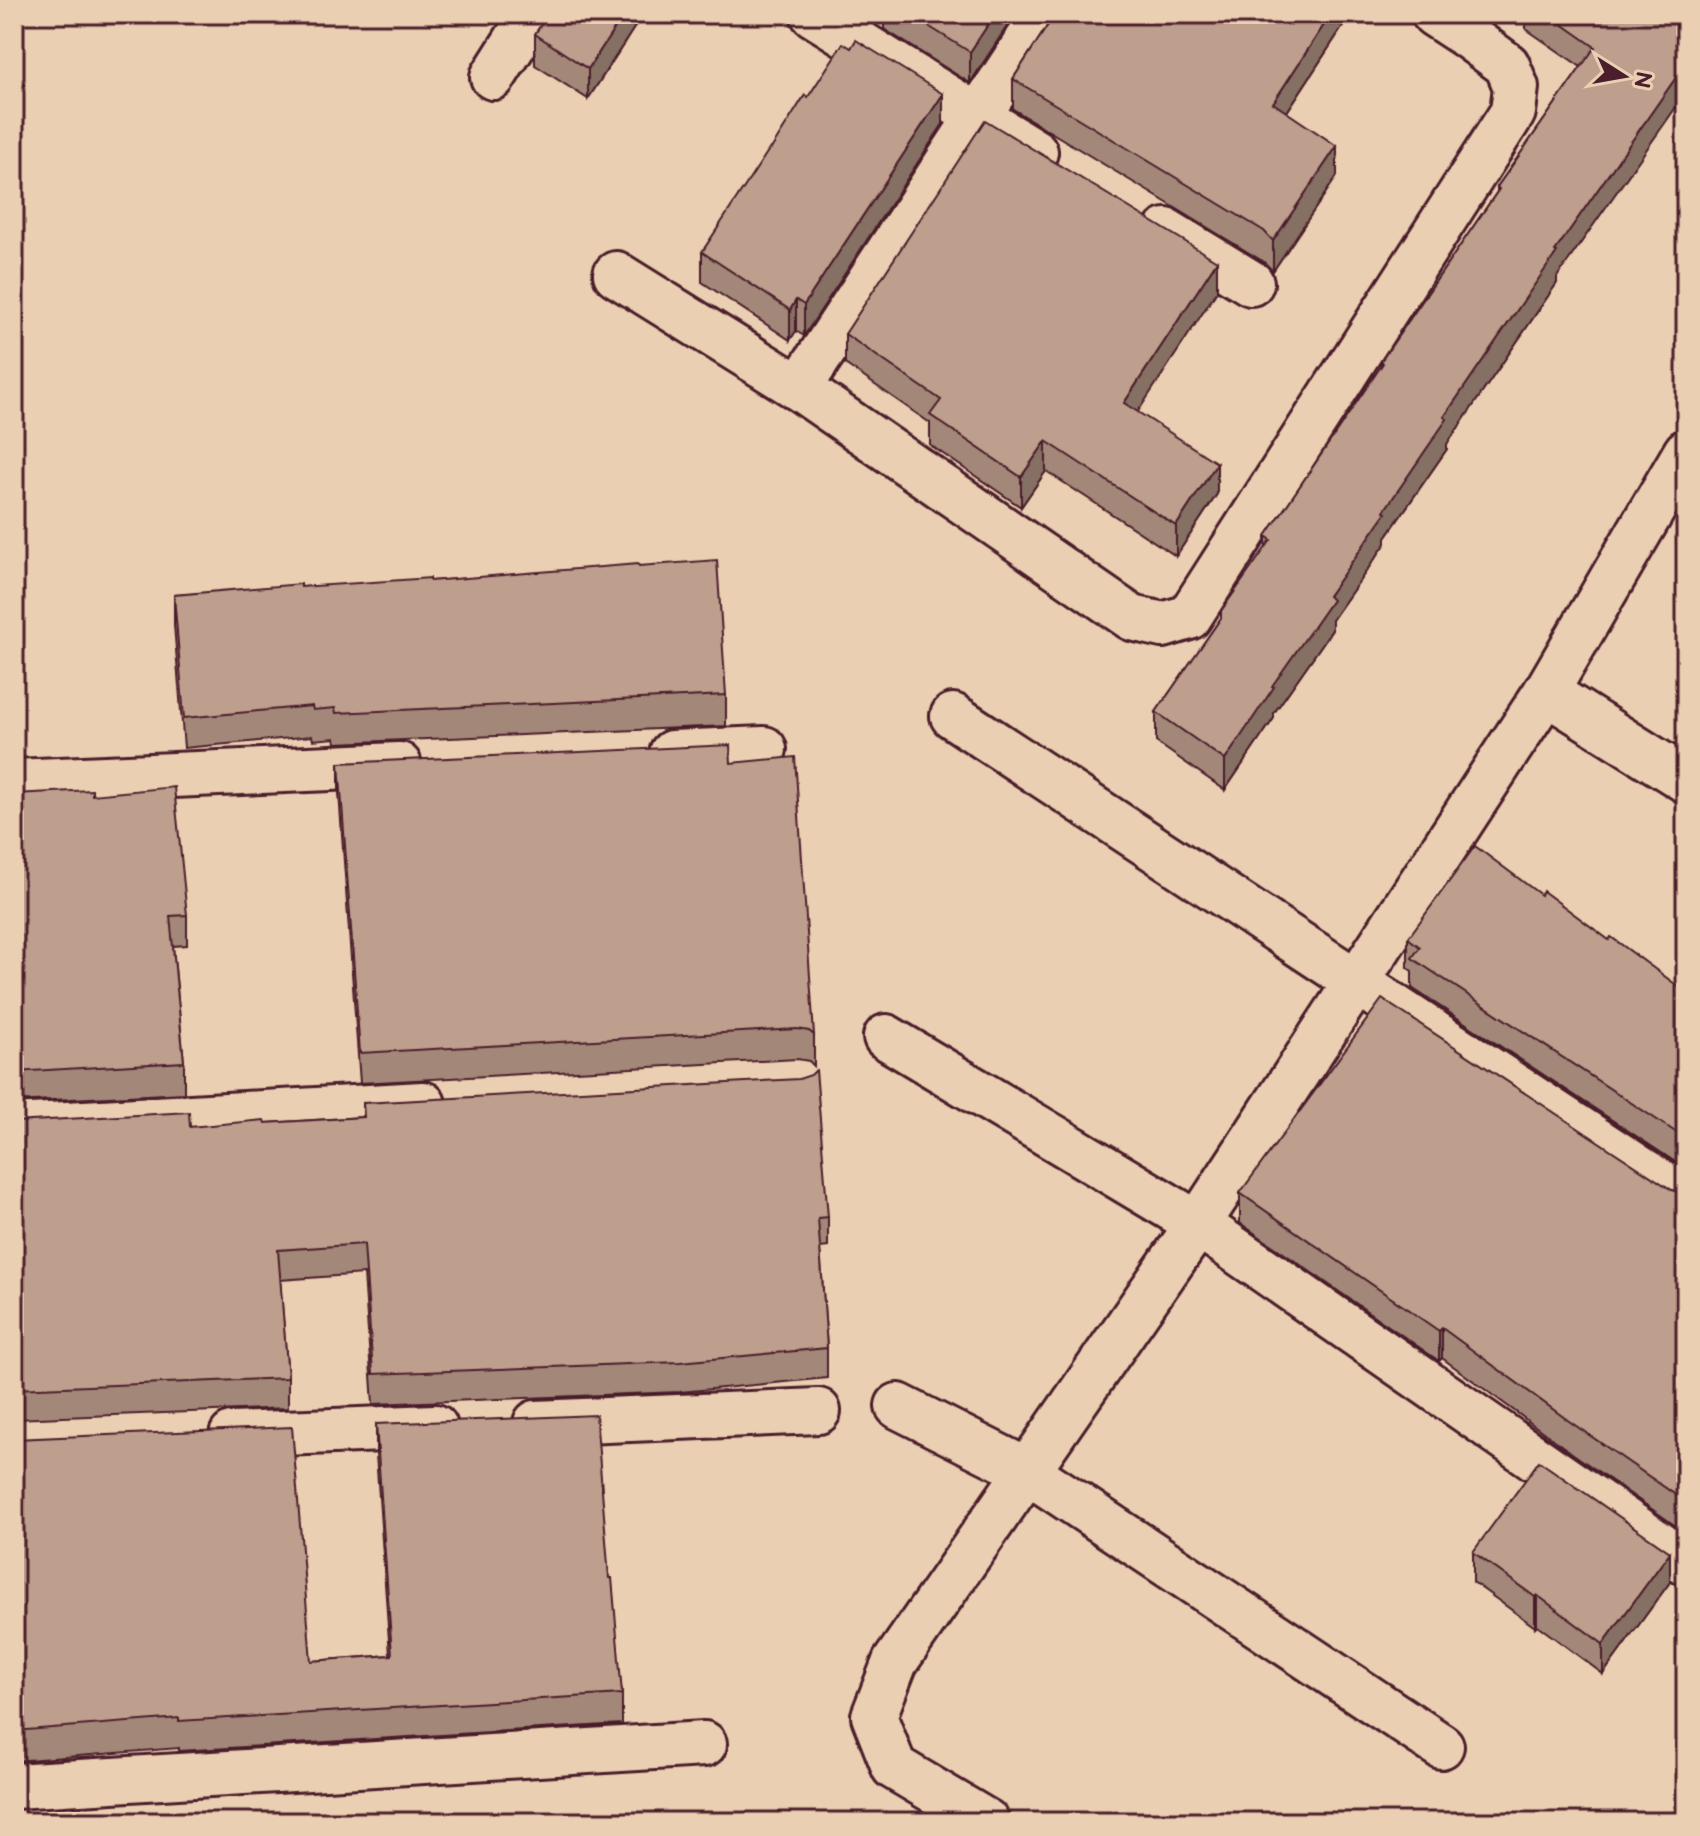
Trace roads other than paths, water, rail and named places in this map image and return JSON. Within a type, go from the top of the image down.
[{"type":"street","points":[[493,77],[533,14]]},
{"type":"street","points":[[813,14],[1069,172]]},
{"type":"street","points":[[799,388],[1045,14]]},
{"type":"street","points":[[616,274],[799,388],[1132,618],[1163,625],[1189,617],[1513,112],[1516,87],[1507,65],[1460,21]]},
{"type":"street","points":[[1134,212],[1251,283]]},
{"type":"street","points":[[987,1822],[894,1767],[874,1716],[895,1662],[1198,1224],[1546,692],[1686,452]]},
{"type":"street","points":[[1546,692],[1686,780]]},
{"type":"street","points":[[953,716],[1686,1199]]},
{"type":"street","points":[[636,754],[764,749]]},
{"type":"street","points":[[14,782],[445,763]]},
{"type":"street","points":[[886,1037],[1198,1224],[1686,1563]]},
{"type":"street","points":[[14,1127],[468,1102]]},
{"type":"street","points":[[898,1406],[1027,1471],[1441,1746]]},
{"type":"street","points":[[187,1437],[818,1411]]},
{"type":"street","points":[[14,1786],[704,1744]]}]
